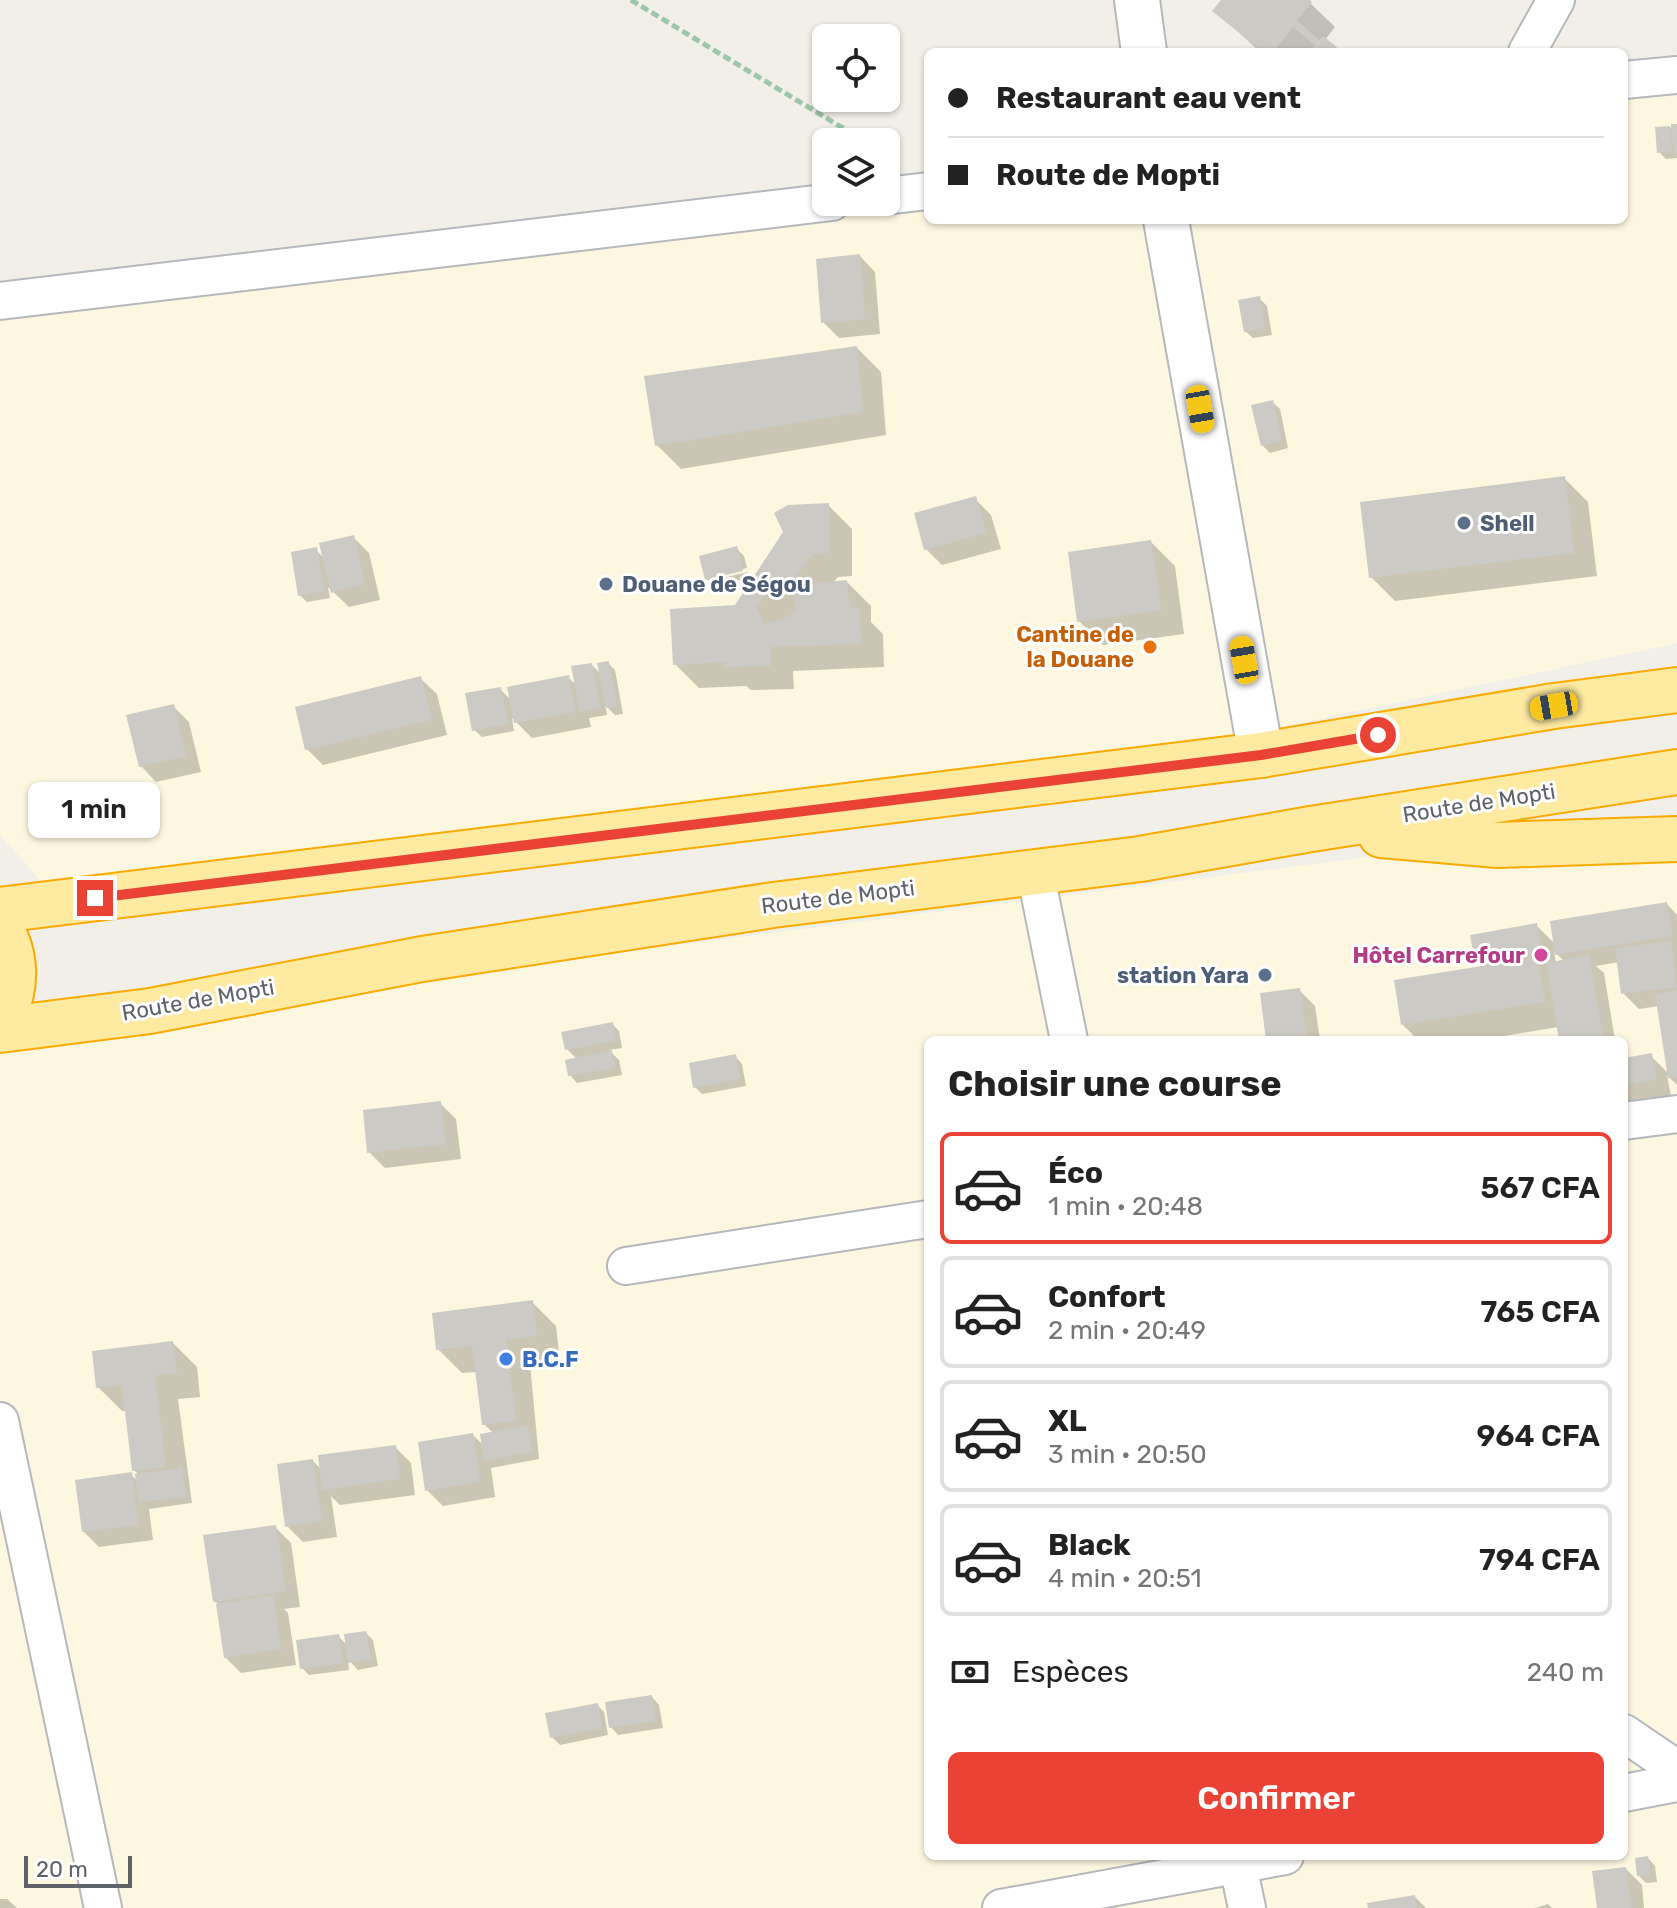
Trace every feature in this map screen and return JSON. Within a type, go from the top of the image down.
[{"type":"highway","points":[[1554,706],[1677,672]]},
{"type":"highway","points":[[0,910],[1261,755],[1554,706],[1677,690]]},
{"type":"highway","name":"Route de Mopti","points":[[0,1030],[150,1011],[422,959],[742,909],[1140,859],[1677,772]]},
{"type":"highway","points":[[1311,829],[1498,845],[1677,839]]},
{"type":"highway","points":[[0,928],[12,956],[14,982],[8,1008],[0,1023]]},
{"type":"street","points":[[1529,48],[1556,0]]},
{"type":"street","points":[[1628,80],[1677,75]]},
{"type":"street","points":[[900,194],[924,191]]},
{"type":"street","points":[[0,301],[812,204]]},
{"type":"street","points":[[1167,224],[1261,755]]},
{"type":"street","points":[[1035,871],[1068,1036]]},
{"type":"street","points":[[1628,1120],[1677,1114]]},
{"type":"street","points":[[626,1266],[924,1220]]},
{"type":"street","points":[[0,1421],[103,1908]]},
{"type":"street","points":[[1628,1736],[1677,1769]]},
{"type":"street","points":[[1628,1792],[1677,1783]]},
{"type":"street","points":[[1001,1908],[1237,1860],[1247,1908]]},
{"type":"path","points":[[631,0],[843,128]]},
{"type":"shaded area","points":[[1677,75],[1677,643],[1266,730],[79,923],[0,835],[0,301],[812,204],[812,216],[900,216],[900,198],[924,192],[924,224],[1628,224],[1628,80]]},
{"type":"shaded area","points":[[1677,832],[1677,1908],[0,1908],[0,1031],[1550,834]]},
{"type":"building","points":[[1221,0],[1310,0],[1312,2],[1297,20],[1319,40],[1323,36],[1337,47],[1312,48],[1315,45],[1293,27],[1276,48],[1258,48],[1212,11]]},
{"type":"building","points":[[1671,124],[1677,124],[1677,153],[1674,154]]},
{"type":"building","points":[[1670,126],[1672,151],[1657,153],[1655,127]]},
{"type":"building","points":[[860,254],[865,319],[821,323],[816,259]]},
{"type":"building","points":[[1260,296],[1265,328],[1244,332],[1238,300]]},
{"type":"building","points":[[857,346],[863,412],[655,446],[644,376]]},
{"type":"building","points":[[1273,400],[1282,441],[1261,446],[1251,405]]},
{"type":"building","points":[[1565,476],[1574,553],[1369,578],[1360,502]]},
{"type":"building","points":[[976,496],[986,533],[924,550],[914,513]]},
{"type":"building","points":[[829,503],[829,553],[813,554],[786,589],[777,584],[756,606],[764,624],[790,616],[796,609],[792,593],[799,585],[847,580],[849,608],[860,608],[861,644],[770,647],[771,666],[725,667],[725,662],[673,665],[670,609],[735,605],[783,532],[774,513],[788,505]]},
{"type":"building","points":[[354,535],[365,584],[331,593],[319,543]]},
{"type":"building","points":[[1151,540],[1161,610],[1077,622],[1068,552]]},
{"type":"building","points":[[737,546],[743,571],[705,580],[699,556]]},
{"type":"building","points":[[317,547],[324,591],[298,596],[291,552]]},
{"type":"building","points":[[609,661],[617,707],[606,708],[597,663]]},
{"type":"building","points":[[592,663],[601,708],[580,712],[571,666]]},
{"type":"building","points":[[569,675],[576,712],[514,723],[507,687]]},
{"type":"building","points":[[421,676],[432,720],[305,750],[295,707]]},
{"type":"building","points":[[501,687],[508,724],[472,731],[465,693]]},
{"type":"building","points":[[174,704],[186,756],[139,767],[126,715]]},
{"type":"building","points":[[1667,902],[1672,936],[1555,955],[1550,921]]},
{"type":"building","points":[[1537,923],[1542,952],[1475,963],[1470,935]]},
{"type":"building","points":[[1671,941],[1677,987],[1621,994],[1615,948]]},
{"type":"building","points":[[1589,955],[1602,1036],[1558,1036],[1546,963]]},
{"type":"building","points":[[1538,957],[1545,1002],[1401,1025],[1394,980]]},
{"type":"building","points":[[1300,988],[1306,1036],[1265,1036],[1260,993]]},
{"type":"building","points":[[1677,990],[1677,1077],[1668,1078],[1655,994]]},
{"type":"building","points":[[613,1022],[616,1041],[565,1050],[561,1032]]},
{"type":"building","points":[[612,1050],[615,1068],[568,1076],[565,1060]]},
{"type":"building","points":[[1652,1053],[1656,1080],[1628,1084],[1628,1057]]},
{"type":"building","points":[[736,1054],[740,1079],[693,1088],[689,1063]]},
{"type":"building","points":[[441,1101],[446,1144],[367,1153],[363,1110]]},
{"type":"building","points":[[533,1300],[537,1336],[506,1340],[516,1421],[482,1425],[472,1346],[436,1350],[432,1313]]},
{"type":"building","points":[[173,1341],[177,1373],[155,1376],[166,1467],[132,1471],[122,1385],[96,1388],[92,1351]]},
{"type":"building","points":[[527,1425],[532,1452],[484,1461],[480,1434]]},
{"type":"building","points":[[473,1433],[480,1482],[425,1491],[418,1442]]},
{"type":"building","points":[[396,1445],[400,1479],[322,1490],[318,1455]]},
{"type":"building","points":[[313,1459],[322,1521],[285,1527],[277,1464]]},
{"type":"building","points":[[182,1468],[186,1497],[139,1502],[135,1474]]},
{"type":"building","points":[[132,1472],[138,1525],[82,1532],[75,1480]]},
{"type":"building","points":[[276,1525],[286,1591],[213,1602],[203,1535]]},
{"type":"building","points":[[273,1595],[281,1649],[224,1658],[216,1604]]},
{"type":"building","points":[[366,1631],[371,1659],[348,1663],[344,1634]]},
{"type":"building","points":[[339,1634],[343,1663],[300,1669],[296,1640]]},
{"type":"building","points":[[652,1695],[656,1721],[609,1728],[605,1702]]},
{"type":"building","points":[[598,1703],[602,1728],[550,1738],[545,1713]]},
{"type":"building","points":[[1648,1856],[1651,1875],[1637,1876],[1635,1858]]},
{"type":"building","points":[[1626,1867],[1631,1908],[1597,1908],[1592,1871]]},
{"type":"building","points":[[1415,1895],[1417,1908],[1368,1908],[1367,1903]]},
{"type":"place","name":"Shell","points":[[1464,523]]},
{"type":"place","name":"Douane de Ségou","points":[[606,584]]},
{"type":"place","name":"Cantine de la Douane","points":[[1150,647]]},
{"type":"place","name":"Hôtel Carrefour","points":[[1541,955]]},
{"type":"place","name":"station Yara","points":[[1265,975]]},
{"type":"place","name":"B.C.F","points":[[506,1359]]},
{"type":"route","points":[[95,898],[1261,755],[1378,735]]}]
